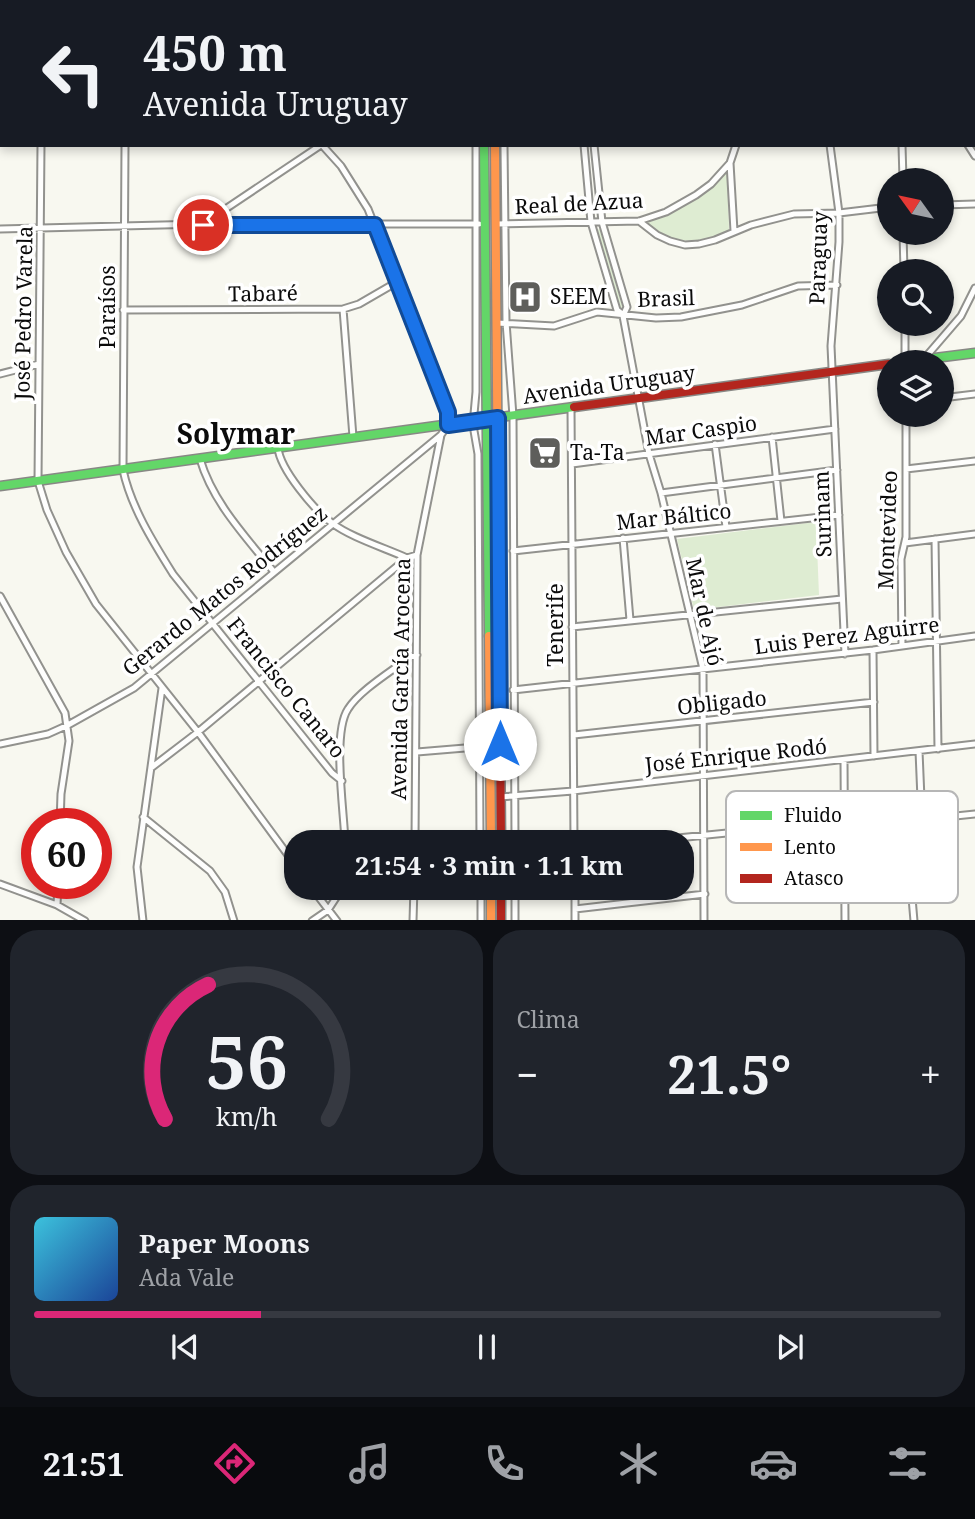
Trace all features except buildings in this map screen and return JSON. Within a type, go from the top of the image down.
[{"type":"main road","points":[[484,147],[481,224],[487,419],[491,830]]},
{"type":"main road","points":[[495,147],[500,830]]},
{"type":"main road","points":[[954,356],[975,353]]},
{"type":"main road","name":"Avenida Uruguay","points":[[0,485],[877,366]]},
{"type":"main road","points":[[491,900],[491,920]]},
{"type":"main road","points":[[501,900],[501,920]]},
{"type":"street","name":"José Pedro Varela","points":[[41,147],[38,481],[47,510],[80,580],[119,636],[198,732],[284,850]]},
{"type":"street","name":"Paraísos","points":[[123,470],[125,147]]},
{"type":"street","points":[[203,225],[318,147]]},
{"type":"street","points":[[323,147],[351,181],[375,225],[448,412],[448,425]]},
{"type":"street","points":[[475,147],[481,224],[473,421],[478,454],[480,830]]},
{"type":"street","points":[[504,147],[506,322],[513,416],[515,830]]},
{"type":"street","points":[[584,147],[591,222],[617,310],[623,316],[627,307],[602,222],[594,147]]},
{"type":"street","points":[[734,231],[730,163],[735,147]]},
{"type":"street","name":"Paraguay","points":[[830,147],[839,213],[837,285],[831,329],[832,373]]},
{"type":"street","points":[[902,147],[903,168]]},
{"type":"street","name":"Real de Azua","points":[[496,224],[639,221],[666,212],[696,195],[711,184],[730,163]]},
{"type":"street","points":[[954,205],[975,204]]},
{"type":"street","points":[[639,221],[670,242],[685,245],[715,240],[734,231],[794,214],[877,208]]},
{"type":"street","points":[[0,229],[481,224]]},
{"type":"street","name":"Tabaré","points":[[123,310],[343,309],[359,304],[397,282]]},
{"type":"street","name":"Brasil","points":[[496,323],[554,326],[597,312],[656,318],[705,314],[798,286],[837,285]]},
{"type":"street","points":[[932,350],[961,316],[975,288]]},
{"type":"street","points":[[343,309],[353,437]]},
{"type":"street","name":"Mar de Ajó","points":[[623,316],[649,454],[661,493],[702,670],[704,920]]},
{"type":"street","points":[[0,374],[39,364]]},
{"type":"street","name":"Surinam","points":[[832,373],[845,654]]},
{"type":"street","points":[[954,397],[975,394]]},
{"type":"street","name":"Tenerife","points":[[571,408],[575,830]]},
{"type":"street","name":"Gerardo Matos Rodríguez","points":[[0,744],[39,737],[68,725],[134,688],[440,435],[448,425]]},
{"type":"street","name":"Montevideo","points":[[902,646],[901,559],[905,543],[905,427]]},
{"type":"street","name":"Mar Caspio","points":[[572,464],[835,429]]},
{"type":"street","name":"Avenida García Arocena","points":[[415,830],[417,555],[440,435]]},
{"type":"street","points":[[772,437],[781,522]]},
{"type":"street","points":[[715,444],[726,527]]},
{"type":"street","points":[[497,446],[512,447]]},
{"type":"street","points":[[278,448],[286,469],[332,524],[407,558]]},
{"type":"street","points":[[200,459],[213,492],[236,526],[274,572]]},
{"type":"street","points":[[906,469],[975,461]]},
{"type":"street","name":"Francisco Canaro","points":[[123,470],[152,540],[173,574],[332,773],[342,781]]},
{"type":"street","points":[[661,493],[837,470]]},
{"type":"street","name":"Mar Báltico","points":[[513,551],[839,515]]},
{"type":"street","points":[[905,543],[975,534]]},
{"type":"street","points":[[623,538],[630,620]]},
{"type":"street","points":[[935,539],[938,749]]},
{"type":"street","points":[[151,768],[407,558],[417,555]]},
{"type":"street","points":[[0,596],[65,713],[68,725],[61,808]]},
{"type":"street","points":[[572,628],[842,598]]},
{"type":"street","name":"Luis Perez Aguirre","points":[[513,690],[845,654],[975,636]]},
{"type":"street","points":[[873,650],[874,756]]},
{"type":"street","points":[[344,830],[340,732],[347,710],[410,657],[417,655]]},
{"type":"street","points":[[143,920],[137,867],[162,688]]},
{"type":"street","name":"Obligado","points":[[574,735],[874,702]]},
{"type":"street","name":"José Enrique Rodó","points":[[500,797],[573,791],[975,744]]},
{"type":"street","points":[[417,752],[489,746]]},
{"type":"street","points":[[919,751],[920,791]]},
{"type":"street","points":[[844,760],[844,791]]},
{"type":"street","points":[[144,817],[211,871],[225,892],[234,920]]},
{"type":"street","points":[[694,835],[726,832]]},
{"type":"street","points":[[0,884],[57,905],[85,920]]},
{"type":"street","points":[[575,909],[705,894]]},
{"type":"street","points":[[57,899],[57,905]]},
{"type":"street","points":[[321,900],[337,920]]},
{"type":"street","points":[[312,920],[328,910],[335,900]]},
{"type":"street","points":[[413,920],[414,900]]},
{"type":"street","points":[[481,900],[481,920]]},
{"type":"street","points":[[515,900],[515,920]]},
{"type":"street","points":[[575,900],[575,920]]},
{"type":"green space","points":[[726,173],[729,232],[707,239],[687,241],[667,237],[647,226],[648,222],[700,196]]},
{"type":"green space","points":[[600,229],[622,310],[619,309],[596,230]]},
{"type":"green space","points":[[490,428],[498,830],[493,830]]},
{"type":"green space","points":[[816,522],[819,595],[694,610],[677,539]]},
{"type":"traffic: fast","points":[[484,147],[489,636]]},
{"type":"traffic: fast","points":[[954,356],[975,353]]},
{"type":"traffic: fast","points":[[0,486],[574,407]]},
{"type":"traffic: slow","points":[[495,147],[498,503]]},
{"type":"traffic: slow","points":[[489,636],[491,830]]},
{"type":"traffic: slow","points":[[491,900],[491,920]]},
{"type":"traffic: jam","points":[[574,407],[877,366]]},
{"type":"traffic: jam","points":[[498,503],[501,830]]},
{"type":"traffic: jam","points":[[501,900],[501,920]]},
{"type":"place","name":"SEEM","points":[[525,297]]},
{"type":"place","name":"Ta-Ta","points":[[545,453]]},
{"type":"district","name":"Solymar","points":[[236,434]]},
{"type":"route","points":[[203,225],[375,225],[448,412],[448,425],[498,418],[500,744]]}]
